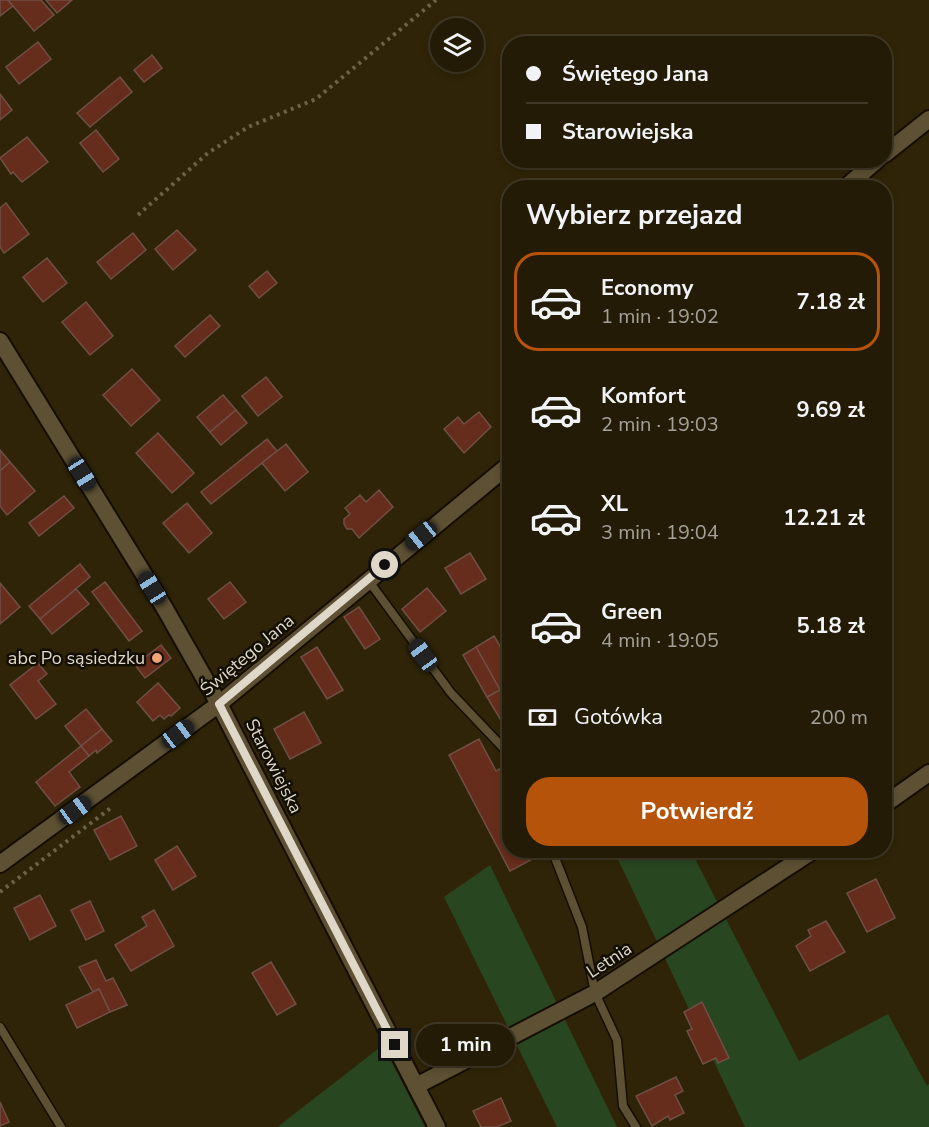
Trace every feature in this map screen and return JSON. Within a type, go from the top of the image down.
[{"type":"street","points":[[892,148],[929,119]]},
{"type":"street","points":[[854,180],[868,168]]},
{"type":"street","name":"Starowiejska","points":[[0,341],[164,608],[219,704],[437,1127]]},
{"type":"street","name":"Świętego Jana","points":[[0,864],[219,704],[502,470]]},
{"type":"street","points":[[892,799],[929,773]]},
{"type":"street","name":"Letnia","points":[[416,1086],[595,993],[802,858]]},
{"type":"lane","points":[[367,580],[452,693],[502,747]]},
{"type":"lane","points":[[555,858],[582,927],[595,993],[617,1040],[623,1106],[636,1127]]},
{"type":"lane","points":[[0,1027],[61,1127]]},
{"type":"path","points":[[138,215],[208,153],[248,128],[316,99],[436,0]]},
{"type":"path","points":[[0,892],[113,807]]},
{"type":"green space","points":[[617,858],[695,858],[799,1061],[888,1014],[927,1086],[929,1084],[929,1127],[745,1127]]},
{"type":"green space","points":[[490,865],[617,1127],[557,1127],[444,897]]},
{"type":"green space","points":[[383,1045],[425,1127],[278,1127],[280,1125]]},
{"type":"building","points":[[0,0],[8,0],[13,6],[0,16]]},
{"type":"building","points":[[8,0],[41,0],[54,15],[34,31]]},
{"type":"building","points":[[46,0],[72,0],[57,13]]},
{"type":"building","points":[[38,42],[51,59],[19,84],[6,67]]},
{"type":"building","points":[[152,55],[162,68],[144,82],[134,70]]},
{"type":"building","points":[[120,77],[132,92],[90,127],[77,113]]},
{"type":"building","points":[[0,94],[12,110],[0,120]]},
{"type":"building","points":[[96,130],[119,159],[103,172],[80,143]]},
{"type":"building","points":[[27,137],[48,162],[22,182],[13,172],[11,174],[0,158]]},
{"type":"building","points":[[6,203],[29,234],[4,253],[0,247],[0,208]]},
{"type":"building","points":[[177,230],[196,250],[173,270],[155,249]]},
{"type":"building","points":[[133,233],[146,250],[111,279],[97,262]]},
{"type":"building","points":[[47,258],[67,283],[43,302],[23,277]]},
{"type":"building","points":[[267,271],[277,283],[259,298],[249,286]]},
{"type":"building","points":[[86,302],[113,336],[90,355],[62,322]]},
{"type":"building","points":[[210,315],[220,326],[185,357],[175,346]]},
{"type":"building","points":[[132,369],[160,400],[131,426],[103,395]]},
{"type":"building","points":[[266,377],[282,397],[258,416],[242,396]]},
{"type":"building","points":[[223,395],[236,410],[210,432],[197,417]]},
{"type":"building","points":[[236,410],[247,423],[221,445],[210,432]]},
{"type":"building","points":[[479,412],[491,427],[464,453],[444,429],[458,417],[464,424]]},
{"type":"building","points":[[158,433],[194,473],[172,493],[136,453]]},
{"type":"building","points":[[267,439],[277,451],[211,504],[201,492]]},
{"type":"building","points":[[286,444],[308,472],[285,491],[262,463]]},
{"type":"building","points":[[0,450],[10,462],[0,471]]},
{"type":"building","points":[[10,462],[35,491],[7,515],[0,506],[0,471]]},
{"type":"building","points":[[379,490],[393,507],[359,538],[352,529],[347,529],[344,524],[344,519],[350,514],[345,508],[360,495],[366,502]]},
{"type":"building","points":[[64,496],[74,508],[39,536],[29,523]]},
{"type":"building","points":[[187,503],[212,533],[189,553],[163,523]]},
{"type":"building","points":[[470,553],[486,579],[461,594],[445,568]]},
{"type":"building","points":[[80,564],[90,577],[40,619],[29,606]]},
{"type":"building","points":[[105,582],[142,631],[129,641],[92,592]]},
{"type":"building","points":[[230,582],[246,602],[224,619],[208,599]]},
{"type":"building","points":[[0,583],[20,607],[0,624]]},
{"type":"building","points":[[427,588],[446,611],[420,632],[402,609]]},
{"type":"building","points":[[76,589],[89,604],[52,634],[40,619]]},
{"type":"building","points":[[359,607],[380,639],[365,649],[344,617]]},
{"type":"building","points":[[494,636],[502,650],[502,689],[500,690],[476,647]]},
{"type":"building","points":[[161,645],[171,658],[145,678],[135,665]]},
{"type":"building","points":[[317,647],[343,690],[327,699],[301,657]]},
{"type":"building","points":[[476,647],[500,690],[487,697],[463,655]]},
{"type":"building","points":[[38,663],[47,674],[38,681],[56,704],[36,719],[10,685]]},
{"type":"building","points":[[158,683],[180,708],[171,716],[164,719],[160,715],[153,721],[137,702]]},
{"type":"building","points":[[500,690],[502,693],[502,722],[487,697]]},
{"type":"building","points":[[86,709],[102,729],[81,746],[65,726]]},
{"type":"building","points":[[304,712],[321,743],[290,759],[274,729]]},
{"type":"building","points":[[102,729],[112,741],[97,753],[96,750],[89,756],[81,746]]},
{"type":"building","points":[[479,739],[496,771],[502,768],[502,856],[449,755]]},
{"type":"building","points":[[81,746],[89,756],[69,772],[80,787],[55,806],[36,782]]},
{"type":"building","points":[[121,816],[137,846],[110,860],[94,830]]},
{"type":"building","points":[[177,846],[196,876],[173,890],[155,860]]},
{"type":"building","points":[[503,858],[534,858],[510,871]]},
{"type":"building","points":[[876,879],[895,918],[867,932],[847,893]]},
{"type":"building","points":[[40,895],[56,926],[30,940],[14,908]]},
{"type":"building","points":[[90,901],[104,931],[86,940],[71,910]]},
{"type":"building","points":[[154,910],[174,946],[131,971],[115,945],[147,926],[142,917]]},
{"type":"building","points":[[826,921],[845,952],[810,971],[796,946],[811,936],[808,930]]},
{"type":"building","points":[[96,960],[106,981],[113,978],[127,1005],[110,1012],[99,989],[93,992],[79,967]]},
{"type":"building","points":[[271,962],[296,1004],[277,1015],[252,973]]},
{"type":"building","points":[[99,989],[110,1012],[77,1028],[66,1005]]},
{"type":"building","points":[[702,1002],[729,1058],[718,1063],[716,1058],[703,1064],[687,1031],[692,1029],[684,1012]]},
{"type":"building","points":[[676,1077],[683,1091],[675,1095],[684,1113],[670,1120],[668,1116],[652,1126],[636,1096]]},
{"type":"building","points":[[501,1098],[511,1121],[497,1127],[481,1127],[473,1111]]},
{"type":"building","points":[[0,1102],[9,1122],[0,1126]]},
{"type":"place","name":"abc Po sąsiedzku","points":[[157,658]]},
{"type":"route","points":[[385,565],[219,704],[395,1045]]}]
